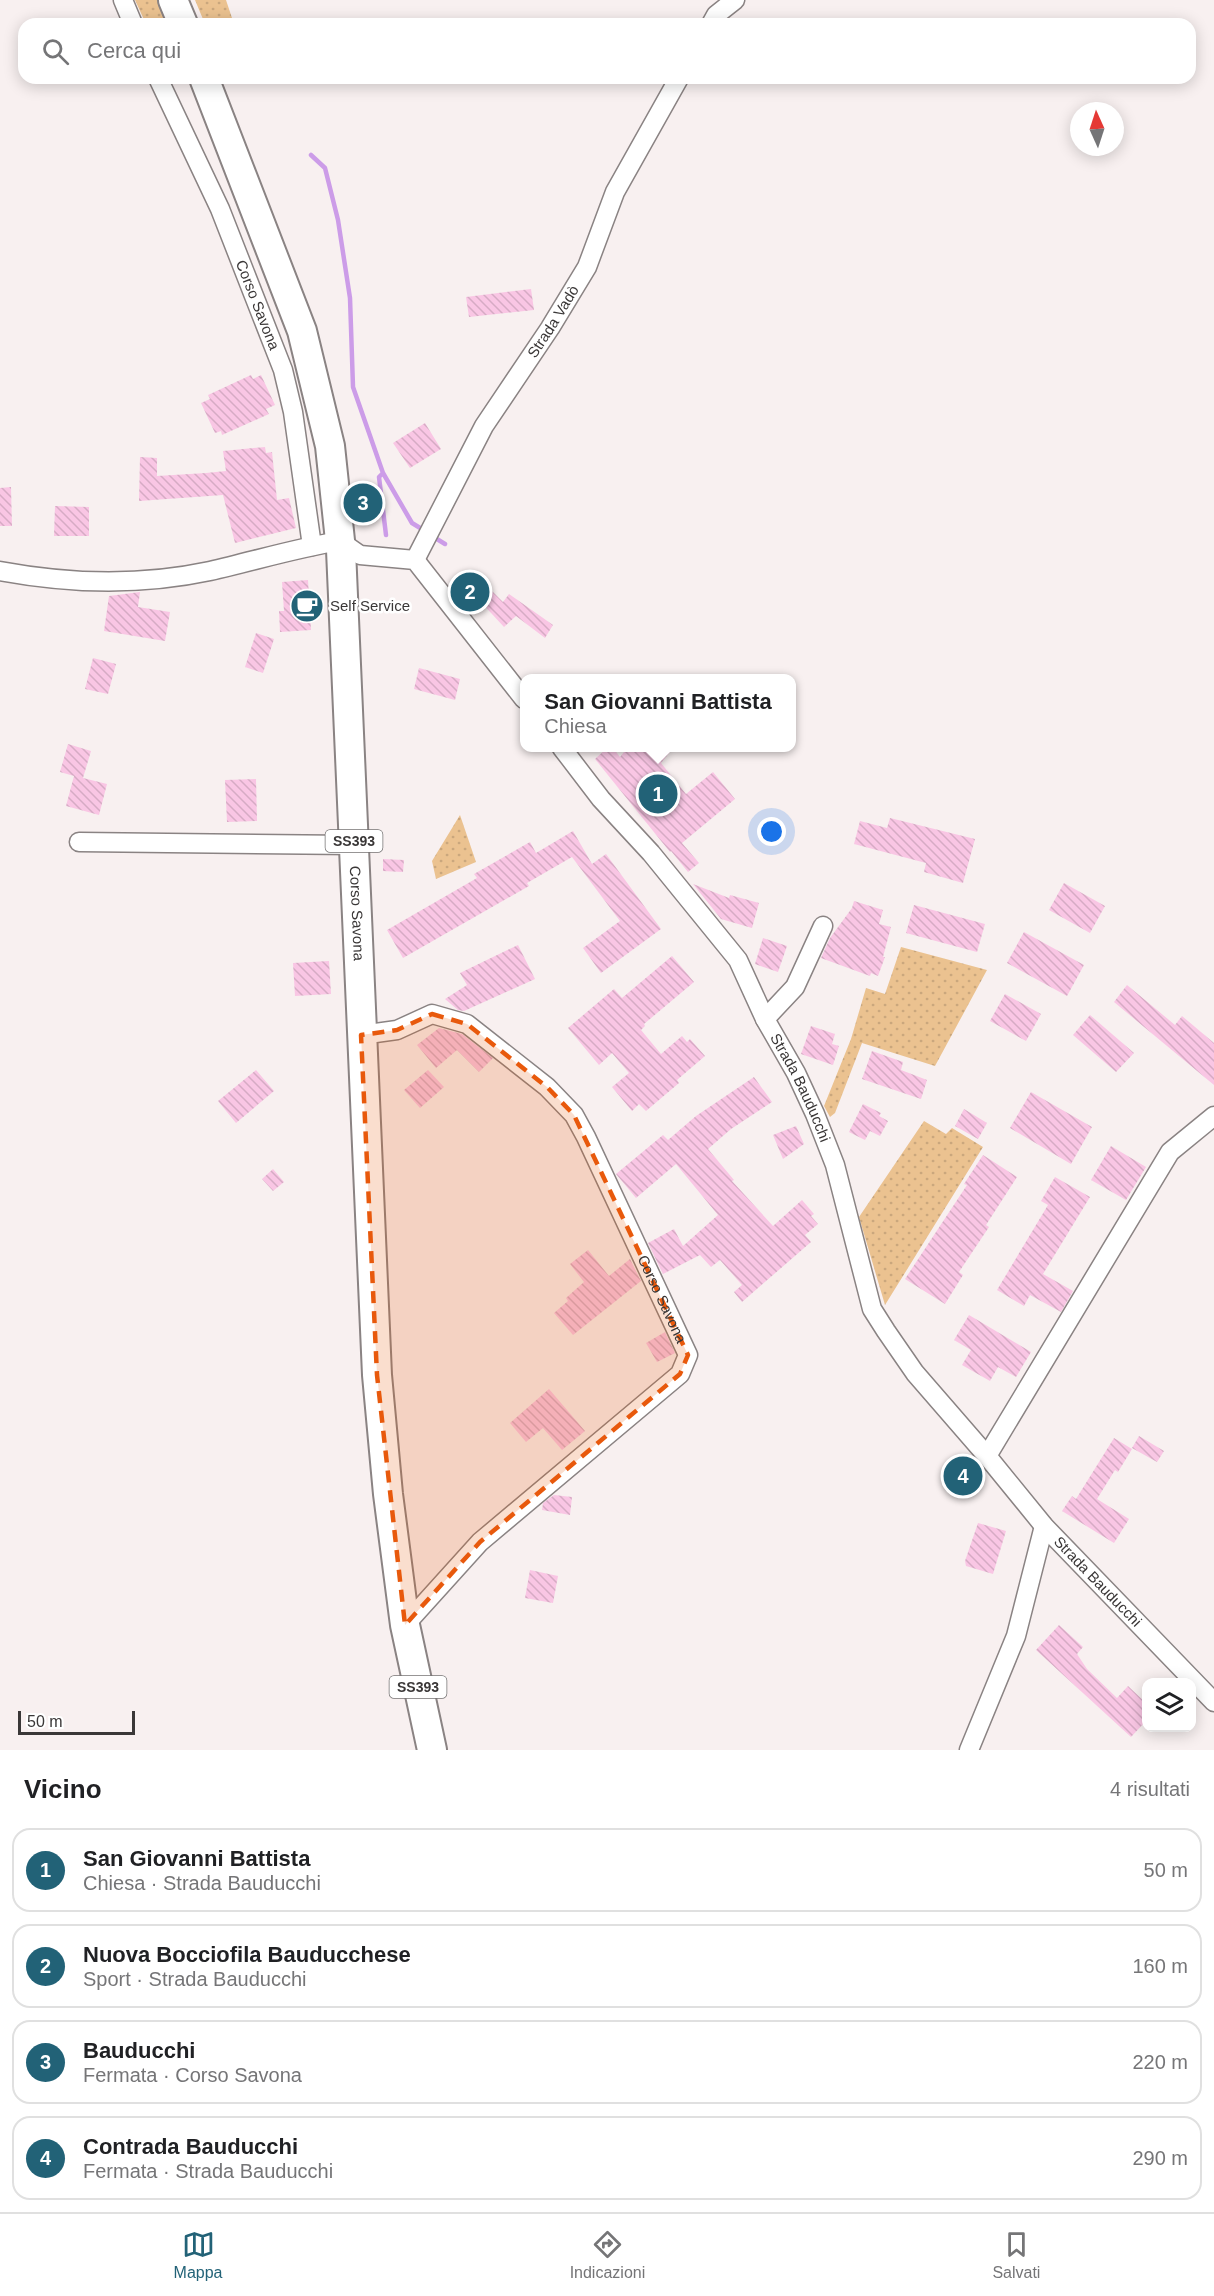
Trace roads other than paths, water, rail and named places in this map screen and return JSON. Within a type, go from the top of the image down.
[{"type":"main road","points":[[173,0],[180,18]]},
{"type":"main road","name":"Corso Savona","points":[[206,84],[302,331],[330,446],[340,541],[377,1375],[388,1494],[405,1625],[432,1750]]},
{"type":"street","points":[[123,0],[131,18]]},
{"type":"street","points":[[714,18],[735,0]]},
{"type":"street","name":"Corso Savona","points":[[161,84],[220,209],[283,370],[292,412],[312,546]]},
{"type":"street","name":"Strada Vadò","points":[[415,560],[484,426],[550,328],[587,267],[615,192],[676,84]]},
{"type":"street","points":[[0,571],[39,578],[101,583],[143,580],[208,571],[340,541],[360,555],[415,560],[520,693]]},
{"type":"street","name":"Strada Bauducchi","points":[[566,752],[601,799],[651,853],[738,960],[765,1019],[796,1073],[836,1165],[872,1309],[915,1374],[987,1456],[1044,1526],[1214,1702]]},
{"type":"street","points":[[79,842],[354,845]]},
{"type":"street","points":[[765,1019],[795,987],[823,926]]},
{"type":"street","name":"Corso Savona","points":[[361,1035],[397,1030],[432,1014],[452,1018],[467,1024],[547,1087],[574,1115],[688,1355],[680,1374],[480,1542],[405,1625]]},
{"type":"street","points":[[987,1456],[1170,1152],[1214,1116]]},
{"type":"street","points":[[969,1750],[1016,1636],[1044,1526]]},
{"type":"waterway","points":[[311,155],[325,168],[338,220],[350,298],[353,387],[383,473],[412,523],[425,531]]},
{"type":"waterway","points":[[383,473],[379,477],[386,535]]},
{"type":"waterway","points":[[432,536],[445,544]]},
{"type":"place","name":"Bauducchi","points":[[363,503]]},
{"type":"place","name":"Nuova Bocciofila Bauducchese","points":[[470,592]]},
{"type":"place","name":"Self Service","points":[[307,606]]},
{"type":"place","name":"San Giovanni Battista","points":[[658,794]]},
{"type":"place","name":"Contrada Bauducchi","points":[[963,1476]]}]
